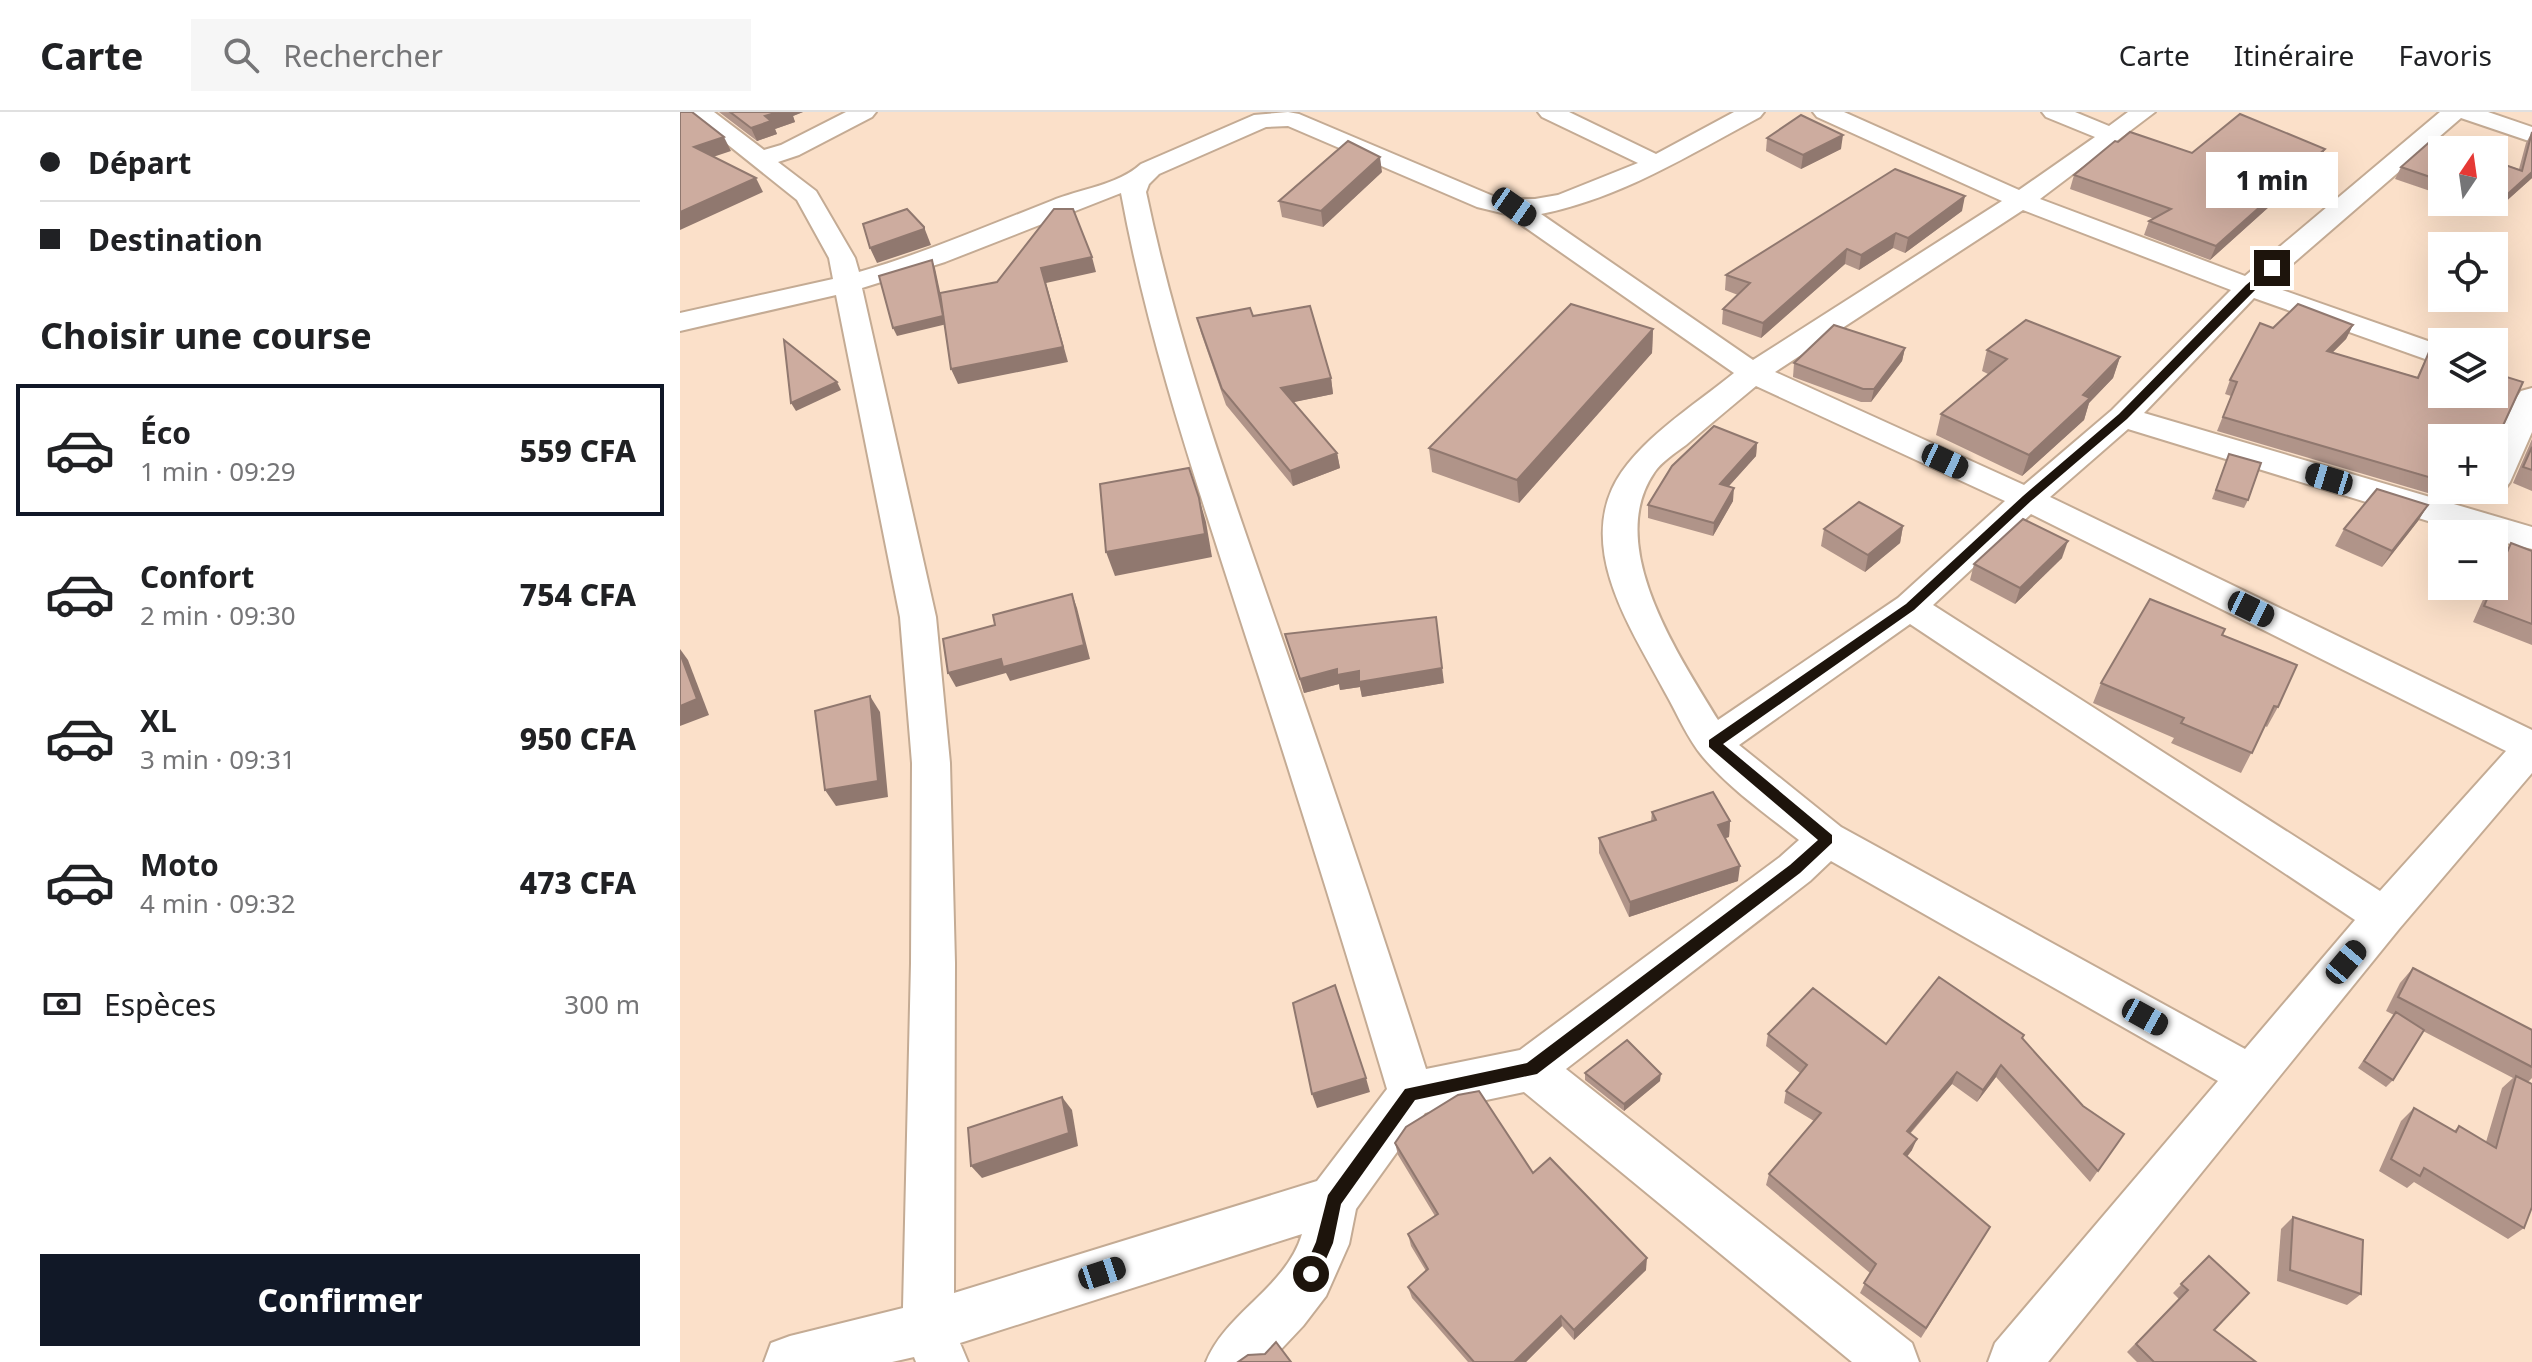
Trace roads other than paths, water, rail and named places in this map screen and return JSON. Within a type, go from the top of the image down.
[{"type":"street","points":[[699,112],[807,196],[837,246],[918,617],[931,763],[935,1345]]},
{"type":"street","points":[[761,159],[803,144],[864,112]]},
{"type":"street","points":[[1550,112],[1654,162]]},
{"type":"street","points":[[1411,1094],[1347,884],[1186,405],[1147,262],[1133,192],[1137,181],[1150,169],[1262,120],[1291,119],[1486,202],[1514,207],[1536,206],[1573,198],[1614,183],[1752,112]]},
{"type":"street","points":[[1825,112],[2020,200],[2428,351]]},
{"type":"street","points":[[2054,112],[2112,135]]},
{"type":"street","points":[[2143,112],[2020,200],[1753,373],[1643,464],[1631,479],[1621,523],[1621,552],[1627,577],[1651,633],[1714,743],[1827,839],[2251,1076]]},
{"type":"street","points":[[1714,743],[1910,607],[2027,499],[2123,417],[2249,287],[2454,112]]},
{"type":"street","points":[[2465,112],[2532,135]]},
{"type":"street","points":[[680,322],[753,308],[934,257],[1095,191],[1137,181]]},
{"type":"street","points":[[1514,207],[1753,373],[2027,499],[2532,747],[2384,916],[2014,1362]]},
{"type":"street","points":[[2508,438],[2524,388]]},
{"type":"street","points":[[2123,417],[2463,520]]},
{"type":"street","points":[[2508,532],[2532,538]]},
{"type":"street","points":[[1910,607],[2384,916]]},
{"type":"street","points":[[1232,1362],[1282,1312],[1311,1274],[1325,1243],[1333,1200],[1411,1094],[1531,1069],[1795,869],[1827,839]]},
{"type":"street","points":[[1531,1069],[1893,1362]]},
{"type":"street","points":[[790,1362],[935,1345],[1333,1200]]}]
